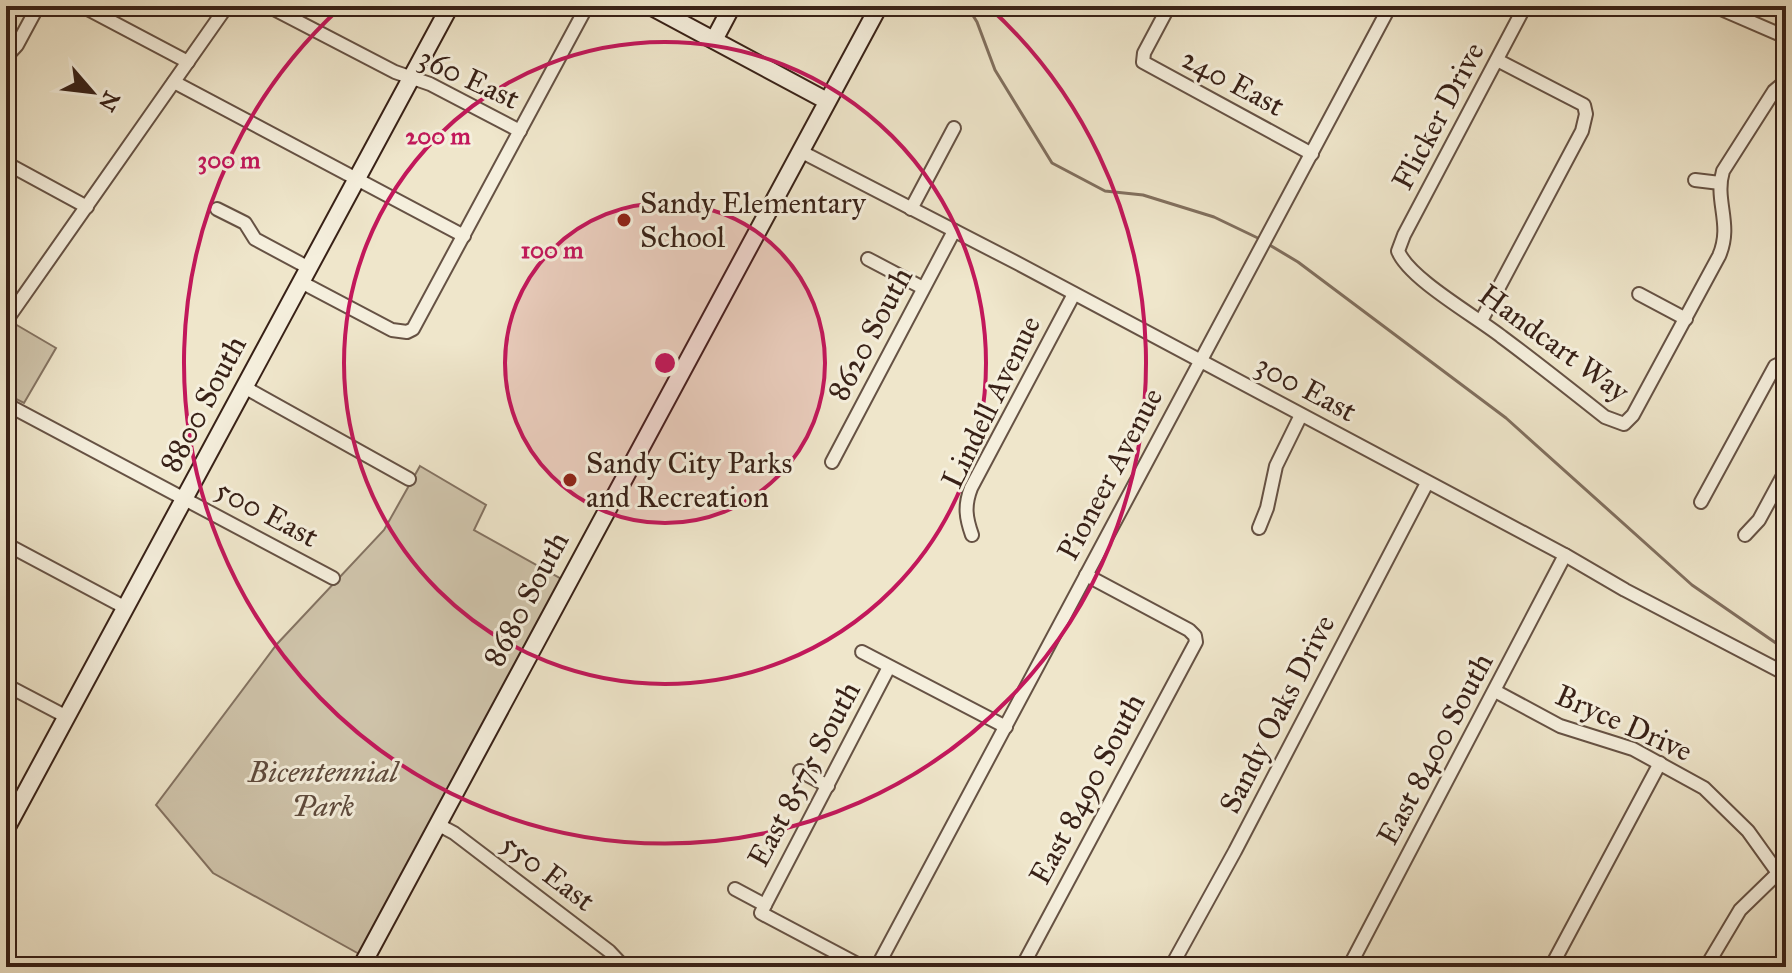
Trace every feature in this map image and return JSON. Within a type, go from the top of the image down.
[{"type":"street","points":[[6,57],[17,45],[38,6]]},
{"type":"street","points":[[82,6],[188,62]]},
{"type":"street","points":[[8,314],[227,6]]},
{"type":"street","name":"360 East","points":[[268,6],[520,131]]},
{"type":"street","name":"8800 South","points":[[6,829],[450,6]]},
{"type":"street","points":[[217,209],[245,223],[255,239],[305,275],[392,330],[407,332],[417,323],[587,6]]},
{"type":"street","points":[[650,6],[827,101]]},
{"type":"street","points":[[714,40],[732,6]]},
{"type":"street","name":"8680 South","points":[[361,967],[879,6]]},
{"type":"street","name":"240 East","points":[[1169,6],[1144,53],[1143,62],[1312,154]]},
{"type":"street","name":"Pioneer Avenue","points":[[877,967],[1390,6]]},
{"type":"street","name":"Flicker Drive","points":[[1398,251],[1525,6]]},
{"type":"street","points":[[1714,6],[1786,37]]},
{"type":"street","points":[[1481,321],[1582,131],[1586,114],[1584,105],[1497,60]]},
{"type":"street","points":[[1695,180],[1720,183],[1729,159],[1774,91],[1786,81]]},
{"type":"street","points":[[174,82],[464,236]]},
{"type":"street","points":[[911,209],[954,128]]},
{"type":"street","name":"300 East","points":[[800,151],[1200,360],[1565,555],[1638,598],[1786,674]]},
{"type":"street","points":[[6,163],[87,207]]},
{"type":"street","name":"Handcart Way","points":[[1398,251],[1406,264],[1453,303],[1605,417],[1624,424],[1637,410],[1724,245],[1726,221],[1720,183]]},
{"type":"street","name":"8620 South","points":[[832,462],[954,231]]},
{"type":"street","points":[[868,259],[923,288]]},
{"type":"street","name":"Lindell Avenue","points":[[972,535],[966,517],[966,501],[971,488],[1074,294]]},
{"type":"street","points":[[1639,294],[1686,319]]},
{"type":"street","points":[[1701,502],[1775,366],[1786,361]]},
{"type":"street","points":[[244,387],[409,479]]},
{"type":"street","name":"500 East","points":[[6,404],[333,578]]},
{"type":"street","points":[[1259,528],[1267,508],[1276,466],[1301,415]]},
{"type":"street","points":[[1745,535],[1759,520],[1786,470]]},
{"type":"street","name":"Sandy Oaks Drive","points":[[1171,967],[1427,483]]},
{"type":"street","points":[[6,544],[126,608]]},
{"type":"street","name":"East 8400 South","points":[[1349,967],[1565,555]]},
{"type":"street","name":"East 8490 South","points":[[1022,967],[1196,642],[1189,630],[1086,575]]},
{"type":"street","points":[[862,652],[1006,727]]},
{"type":"street","name":"East 8575 South","points":[[765,905],[889,667]]},
{"type":"street","points":[[6,685],[67,717]]},
{"type":"street","name":"Bryce Drive","points":[[1495,691],[1560,726],[1618,743],[1689,778],[1719,800],[1748,831],[1781,879]]},
{"type":"street","points":[[1551,967],[1660,763]]},
{"type":"street","points":[[800,771],[828,786]]},
{"type":"street","name":"550 East","points":[[437,824],[454,833],[609,951],[624,967]]},
{"type":"street","points":[[1706,967],[1740,910],[1781,879]]},
{"type":"street","points":[[735,889],[765,905],[761,913],[863,967]]},
{"type":"green space","points":[[15,324],[56,348],[24,403],[6,394],[6,338]]},
{"type":"green space","name":"Bicentennial Park","points":[[420,466],[486,505],[474,530],[572,585],[370,960],[213,873],[156,805],[277,644],[384,530]]},
{"type":"waterway","points":[[967,6],[977,22],[995,70],[1052,163],[1105,191],[1143,195],[1214,217],[1262,240]]},
{"type":"waterway","points":[[1268,244],[1298,262],[1506,418],[1692,585],[1786,650]]},
{"type":"tram line","points":[[1754,6],[1786,20]]},
{"type":"place","name":"Sandy Elementary School","points":[[624,220]]},
{"type":"place","name":"Sandy City Parks and Recreation","points":[[570,480]]}]
